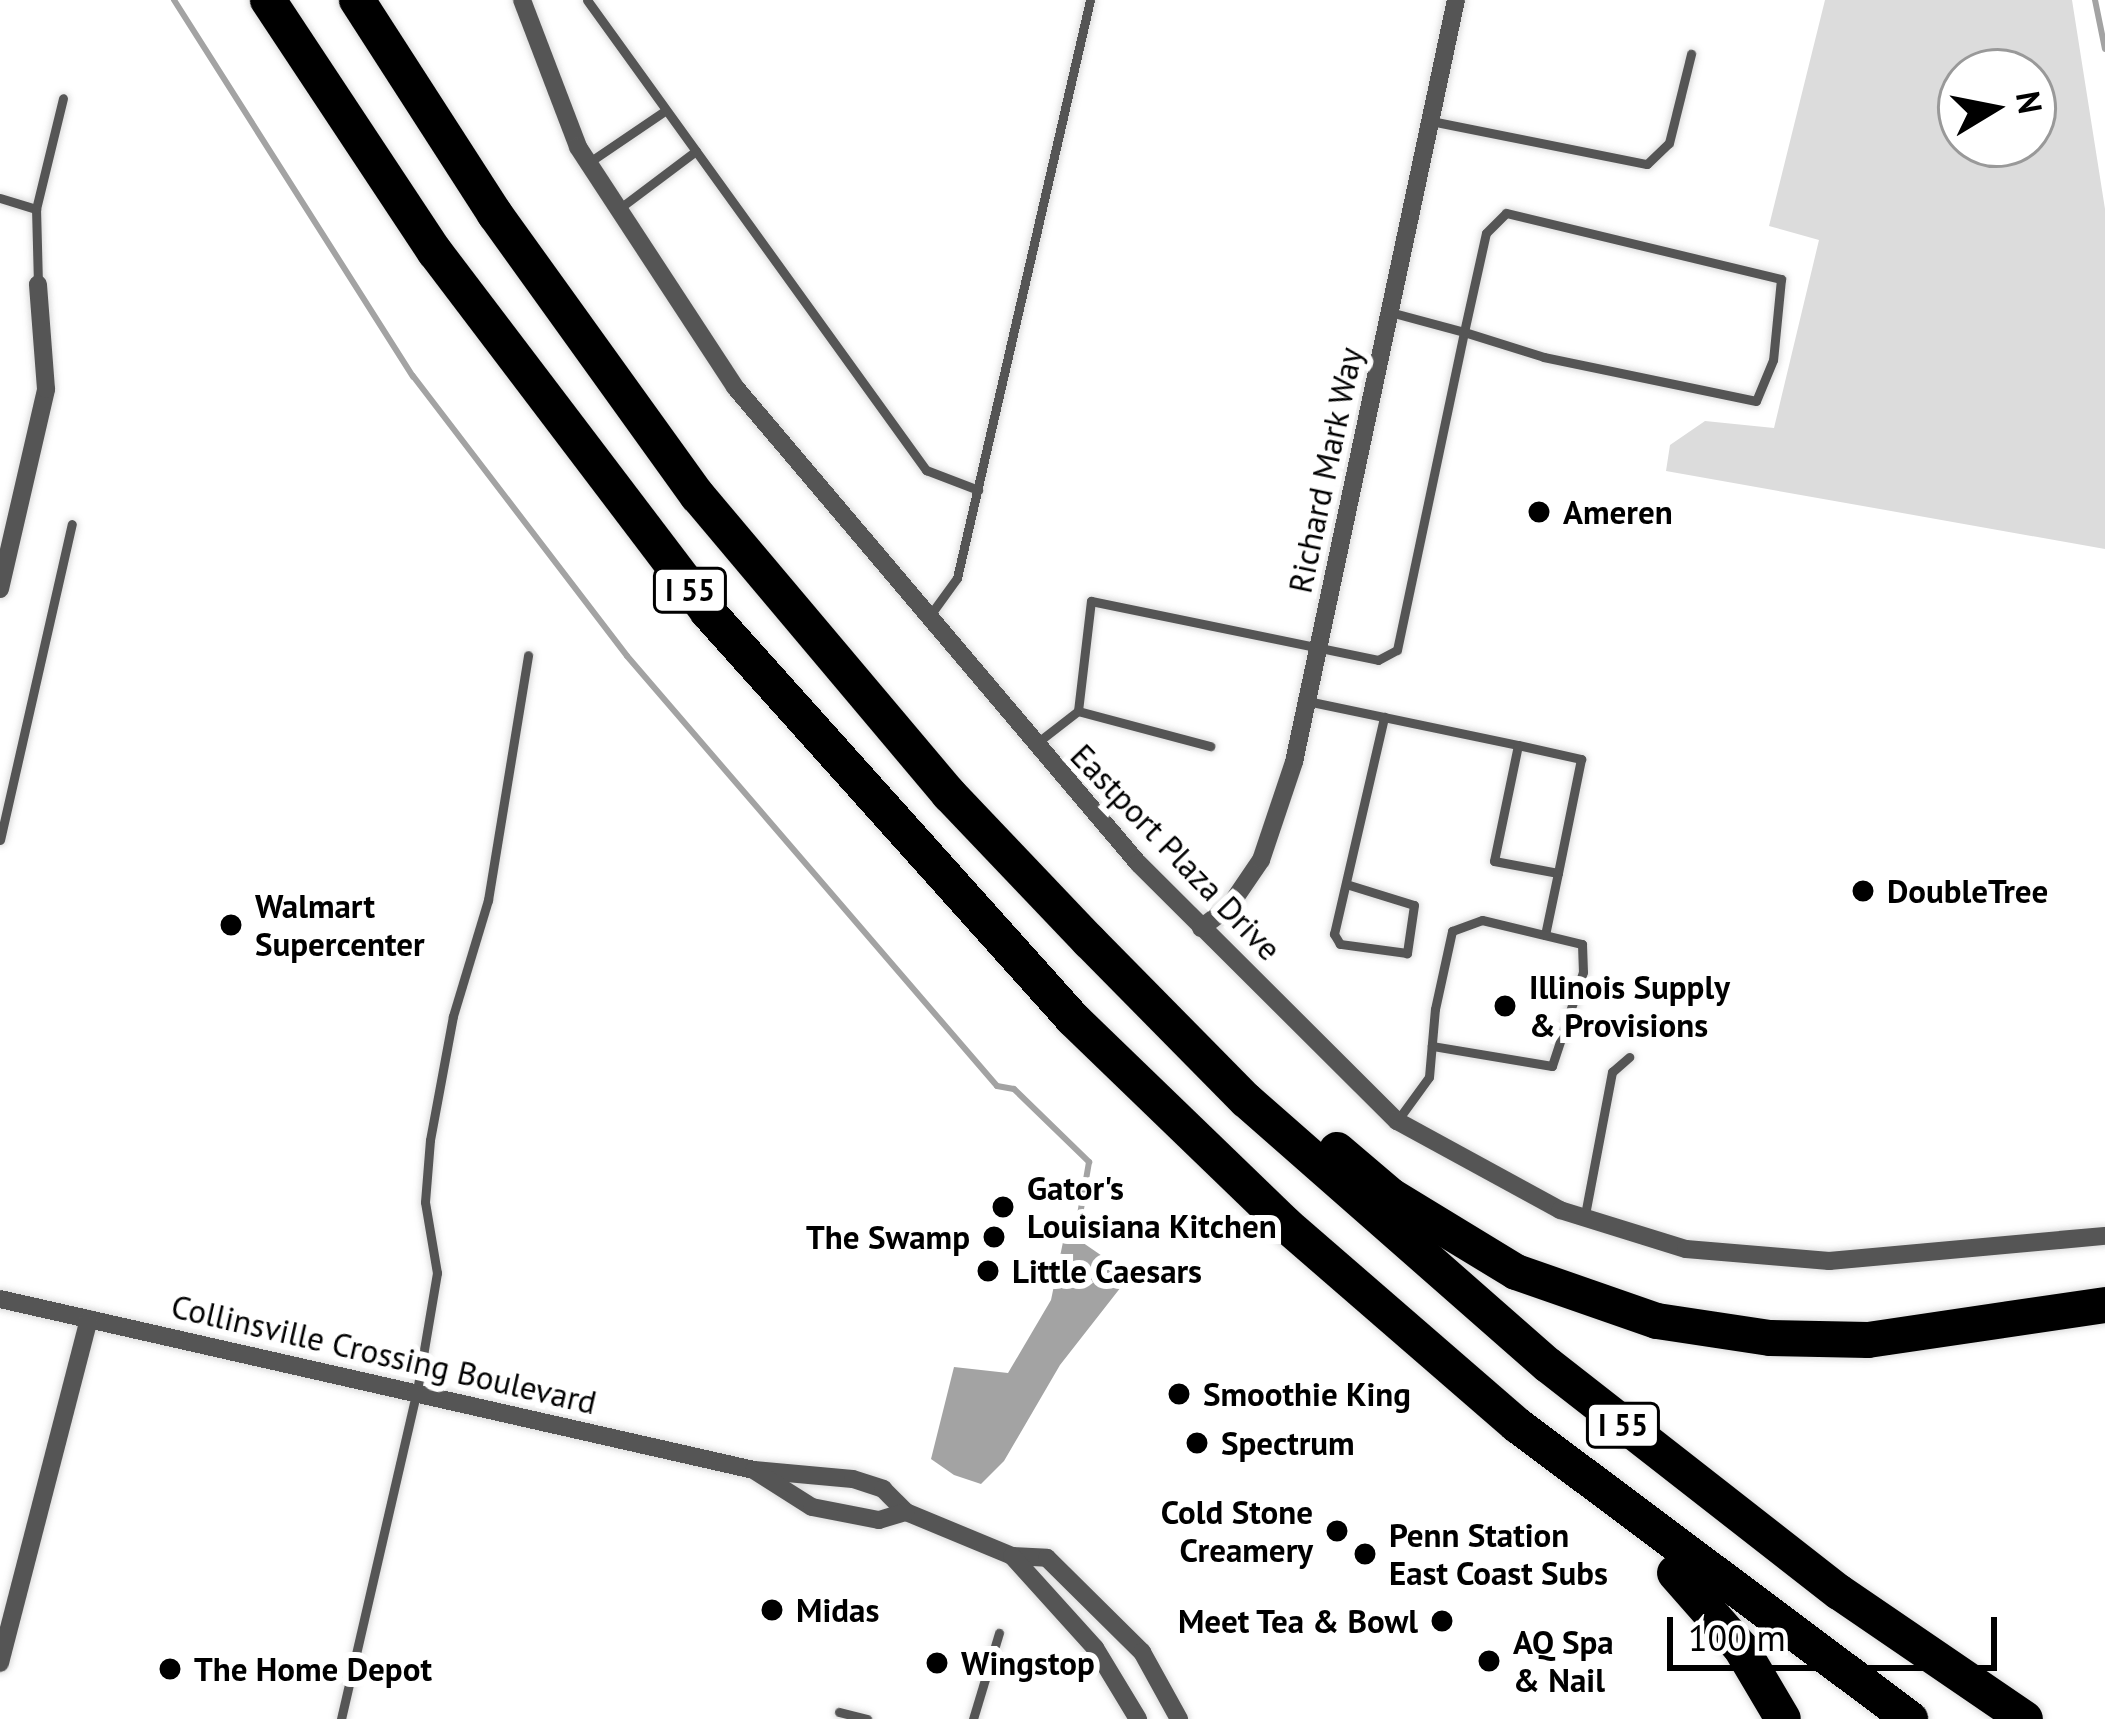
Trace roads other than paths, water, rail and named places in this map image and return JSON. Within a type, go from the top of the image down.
[{"type":"highway","name":"I 55","points":[[268,0],[560,424],[824,750],[1210,1153],[1396,1322],[1649,1530],[1910,1719]]},
{"type":"highway","name":"I 55","points":[[357,0],[587,346],[814,639],[949,794],[1246,1100],[1642,1441],[1839,1592],[2025,1719]]},
{"type":"highway","points":[[378,0],[391,55]]},
{"type":"highway","points":[[1246,1100],[1312,1130],[1391,1196],[1516,1272],[1657,1321],[1770,1338],[1868,1340],[2105,1305]]},
{"type":"highway","points":[[1649,1530],[1677,1576],[1741,1648],[1783,1719]]},
{"type":"street","name":"Eastport Plaza Drive","points":[[522,0],[588,163],[735,387],[1034,746],[1201,928],[1396,1120],[1584,1220],[1686,1249],[1829,1261],[2105,1236]]},
{"type":"street","name":"Richard Mark Way","points":[[1201,928],[1229,907],[1261,860],[1307,701],[1456,0]]},
{"type":"street","points":[[0,589],[46,389],[38,284]]},
{"type":"street","name":"Collinsville Crossing Boulevard","points":[[0,1299],[754,1470],[854,1479],[883,1490],[906,1512],[1012,1556],[1047,1558],[1088,1592],[1142,1652],[1179,1719]]},
{"type":"street","points":[[0,1663],[89,1319]]},
{"type":"street","name":"Collinsville Crossing Boulevard","points":[[754,1470],[812,1507],[879,1520],[906,1512]]},
{"type":"street","name":"Collinsville Crossing Boulevard","points":[[1012,1556],[1095,1648],[1138,1719]]},
{"type":"lane","points":[[586,0],[926,470],[978,490]]},
{"type":"lane","points":[[927,619],[957,578],[1090,0]]},
{"type":"lane","points":[[1431,121],[1647,164],[1669,143],[1690,54]]},
{"type":"lane","points":[[38,284],[36,209],[63,98]]},
{"type":"lane","points":[[588,163],[666,110]]},
{"type":"lane","points":[[616,211],[695,151]]},
{"type":"lane","points":[[0,198],[36,209]]},
{"type":"lane","points":[[1034,746],[1078,711],[1091,601],[1378,660],[1397,650],[1464,332],[1486,233],[1506,213],[1781,279],[1773,360],[1756,401],[1544,357],[1464,332],[1390,312]]},
{"type":"lane","points":[[0,840],[5,795],[72,524]]},
{"type":"lane","points":[[341,1719],[417,1391],[436,1273],[425,1202],[430,1140],[453,1016],[488,900],[528,655]]},
{"type":"lane","points":[[1307,701],[1581,759],[1545,935]]},
{"type":"lane","points":[[1078,711],[1210,746]]},
{"type":"lane","points":[[1346,884],[1414,905],[1407,953],[1340,944],[1334,934],[1384,717]]},
{"type":"lane","points":[[1518,745],[1494,861],[1558,873]]},
{"type":"lane","points":[[1396,1120],[1429,1077],[1432,1046],[1452,931],[1482,920],[1582,944],[1585,955],[1561,1058],[1552,1066],[1432,1046]]},
{"type":"lane","points":[[1584,1220],[1612,1072],[1629,1057]]},
{"type":"lane","points":[[973,1719],[999,1633]]},
{"type":"lane","points":[[839,1712],[867,1719]]},
{"type":"waterway","points":[[174,0],[413,376],[627,656],[997,1086],[1014,1089],[1089,1162],[1076,1238]]},
{"type":"waterway","points":[[2095,0],[2105,49]]},
{"type":"place","name":"Ameren","points":[[1539,512]]},
{"type":"place","name":"DoubleTree","points":[[1863,891]]},
{"type":"place","name":"Walmart Supercenter","points":[[231,925]]},
{"type":"place","name":"Illinois Supply & Provisions","points":[[1505,1006]]},
{"type":"place","name":"Gator's Louisiana Kitchen","points":[[1003,1207]]},
{"type":"place","name":"The Swamp","points":[[994,1237]]},
{"type":"place","name":"Little Caesars","points":[[988,1271]]},
{"type":"place","name":"Smoothie King","points":[[1179,1394]]},
{"type":"place","name":"Spectrum","points":[[1197,1443]]},
{"type":"place","name":"Cold Stone Creamery","points":[[1337,1531]]},
{"type":"place","name":"Penn Station East Coast Subs","points":[[1365,1554]]},
{"type":"place","name":"Midas","points":[[772,1610]]},
{"type":"place","name":"Meet Tea & Bowl","points":[[1442,1621]]},
{"type":"place","name":"AQ Spa & Nail","points":[[1489,1661]]},
{"type":"place","name":"Wingstop","points":[[937,1663]]},
{"type":"place","name":"The Home Depot","points":[[170,1669]]}]
